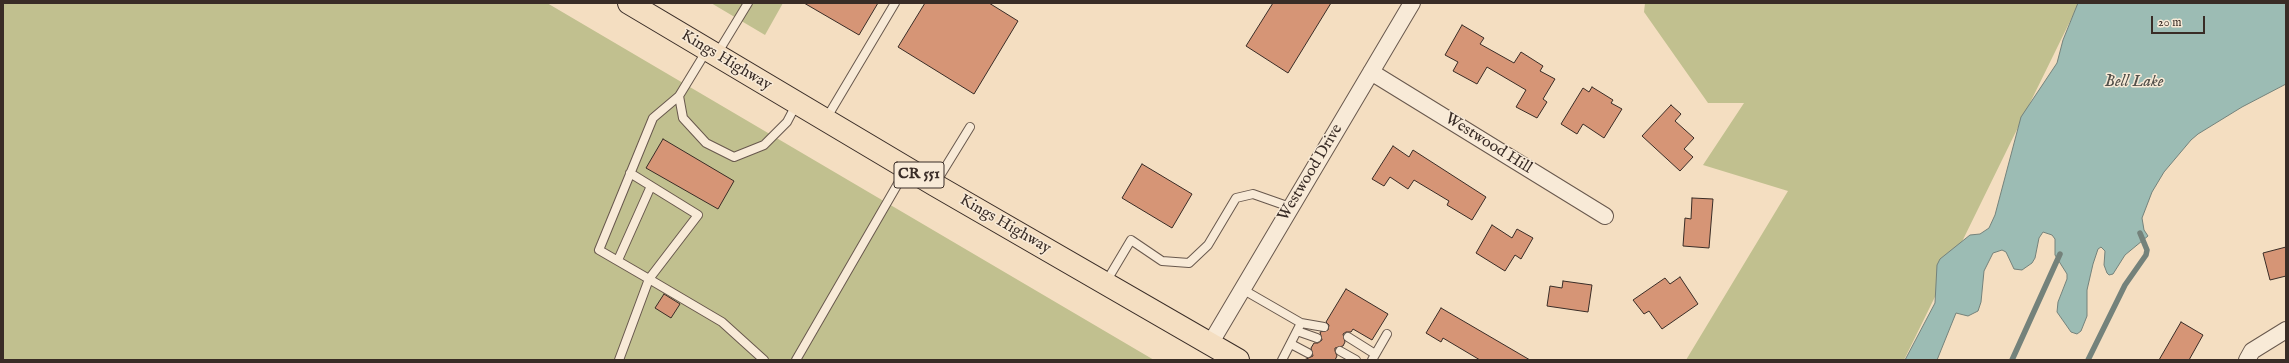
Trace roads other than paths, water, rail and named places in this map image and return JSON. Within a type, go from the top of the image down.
[{"type":"main road","name":"Kings Highway","points":[[629,3],[935,185],[1104,284],[1238,360]]},
{"type":"street","name":"Westwood Drive","points":[[1210,344],[1290,206],[1412,3]]},
{"type":"street","name":"Westwood Hill","points":[[1371,72],[1605,216]]},
{"type":"street","points":[[2247,360],[2252,351],[2286,330]]},
{"type":"lane","points":[[748,3],[679,96],[653,118],[599,250],[722,322],[764,360]]},
{"type":"lane","points":[[825,119],[895,3]]},
{"type":"lane","points":[[679,96],[683,118],[706,143],[734,157],[764,145],[787,122],[797,103]]},
{"type":"lane","points":[[935,185],[970,127]]},
{"type":"lane","points":[[796,360],[907,168]]},
{"type":"lane","points":[[619,360],[631,322],[649,279],[698,215],[630,174]]},
{"type":"lane","points":[[618,260],[651,186]]},
{"type":"lane","points":[[1104,284],[1131,240],[1162,261],[1189,263],[1208,245],[1236,198],[1253,194],[1290,206]]},
{"type":"lane","points":[[1242,289],[1301,323],[1324,327]]},
{"type":"lane","points":[[1282,360],[1301,323]]},
{"type":"lane","points":[[1297,331],[1317,338]]},
{"type":"lane","points":[[1348,337],[1373,357],[1387,334]]},
{"type":"lane","points":[[1291,344],[1308,353]]},
{"type":"lane","points":[[1340,351],[1356,360]]},
{"type":"water","name":"Bell Lake","points":[[2078,3],[2286,3],[2286,84],[2242,107],[2198,134],[2191,140],[2164,172],[2152,192],[2142,218],[2144,230],[2148,236],[2125,255],[2113,274],[2109,275],[2107,273],[2104,265],[2105,251],[2101,247],[2098,249],[2087,290],[2087,316],[2081,331],[2077,334],[2071,332],[2057,312],[2058,302],[2067,279],[2067,274],[2055,255],[2055,239],[2052,235],[2043,232],[2039,238],[2035,258],[2032,263],[2022,270],[2014,269],[2006,252],[2002,250],[1993,253],[1984,271],[1981,302],[1978,311],[1968,316],[1956,313],[1937,360],[1905,360],[1935,303],[1937,265],[1940,259],[1970,235],[1980,234],[1989,228],[1995,215],[2021,117],[2057,63],[2063,40]]},
{"type":"waterway","points":[[2088,360],[2125,285],[2146,255],[2147,250],[2140,233]]},
{"type":"waterway","points":[[2012,360],[2060,254]]}]
